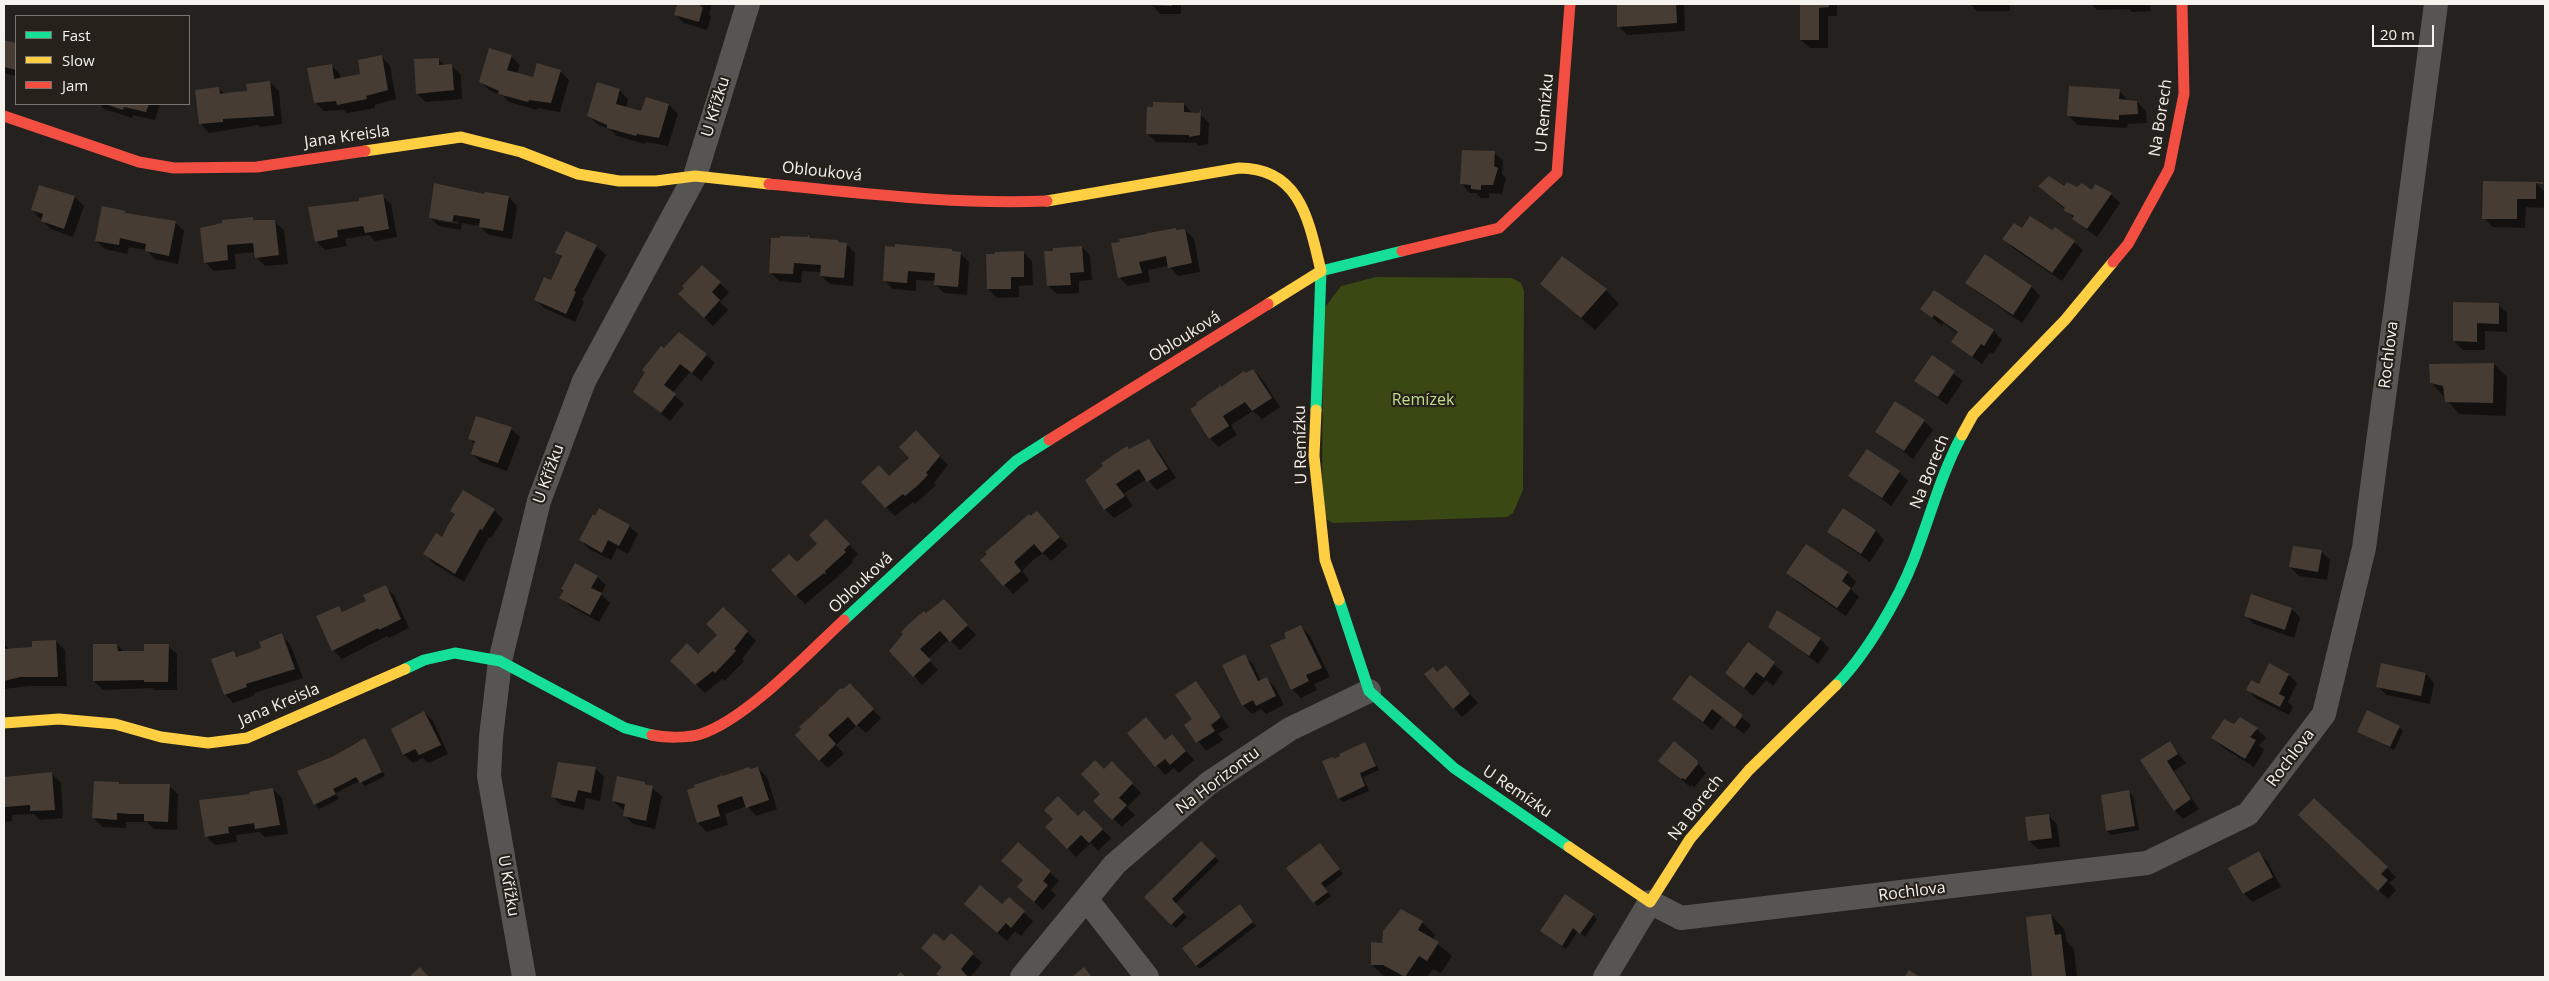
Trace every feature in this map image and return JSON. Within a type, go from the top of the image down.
[{"type":"street","name":"U Křížku","points":[[524,977],[489,776],[490,737],[500,661],[539,501],[584,381],[695,176],[748,4]]},
{"type":"street","name":"U Remízku","points":[[1570,4],[1557,173],[1499,228],[1321,271],[1314,456],[1324,551],[1369,691],[1454,768],[1650,902]]},
{"type":"street","name":"Na Borech","points":[[1650,902],[1690,839],[1749,770],[1844,677],[1878,628],[1914,561],[1948,461],[1973,415],[2065,320],[2128,244],[2169,169],[2184,94],[2182,4]]},
{"type":"street","name":"Rochlova","points":[[1650,902],[1681,918],[2147,863],[2248,814],[2324,714],[2364,548],[2436,4]]},
{"type":"street","name":"Jana Kreisla","points":[[4,116],[138,162],[174,168],[258,167],[461,137],[521,152],[578,174],[619,181],[656,181],[695,176]]},
{"type":"street","name":"Oblouková","points":[[500,661],[528,674],[625,728],[662,737],[701,734],[737,715],[774,685],[1016,462],[1321,271],[1302,205],[1289,186],[1265,170],[1239,168],[1061,200],[992,203],[891,196],[695,176]]},
{"type":"street","name":"Jana Kreisla","points":[[4,723],[59,719],[115,724],[161,737],[208,743],[247,738],[424,660],[455,653],[500,661]]},
{"type":"street","name":"Na Horizontu","points":[[1022,977],[1115,864],[1209,783],[1290,729],[1369,691]]},
{"type":"street","points":[[1087,900],[1147,977]]},
{"type":"street","points":[[1605,977],[1650,902]]},
{"type":"green space","name":"Remízek","points":[[1376,277],[1512,278],[1521,283],[1524,291],[1523,490],[1513,513],[1507,517],[1333,523],[1322,517],[1323,310],[1341,286]]},
{"type":"building","points":[[677,4],[701,4],[700,6],[703,7],[699,22],[674,15]]},
{"type":"building","points":[[1172,4],[1172,6],[1151,5]]},
{"type":"building","points":[[1617,4],[1676,4],[1677,23],[1617,27]]},
{"type":"building","points":[[1800,4],[1829,4],[1829,7],[1819,8],[1819,40],[1800,40]]},
{"type":"building","points":[[4,40],[15,43],[15,70],[4,67]]},
{"type":"building","points":[[489,48],[512,55],[507,70],[533,77],[537,63],[561,70],[551,103],[529,100],[528,102],[498,94],[499,91],[479,82]]},
{"type":"building","points":[[382,55],[388,90],[366,96],[367,99],[337,105],[336,101],[314,103],[307,68],[332,64],[334,79],[360,74],[358,60]]},
{"type":"building","points":[[439,58],[439,65],[452,64],[454,90],[416,94],[414,59]]},
{"type":"building","points":[[270,81],[274,116],[223,119],[223,122],[199,124],[195,90],[219,87],[220,94],[247,91],[246,84]]},
{"type":"building","points":[[597,82],[620,89],[616,104],[641,111],[646,97],[669,104],[659,138],[637,134],[636,136],[607,128],[607,125],[587,116]]},
{"type":"building","points":[[2069,86],[2120,89],[2119,99],[2137,101],[2138,114],[2119,115],[2119,120],[2067,116]]},
{"type":"building","points":[[1153,102],[1184,103],[1184,112],[1199,113],[1201,109],[1200,135],[1189,137],[1189,135],[1146,134],[1147,107],[1153,107]]},
{"type":"building","points":[[108,105],[149,105],[146,112],[124,107],[123,110]]},
{"type":"building","points":[[1462,150],[1495,151],[1494,166],[1498,168],[1493,185],[1481,185],[1481,190],[1471,189],[1471,185],[1460,184]]},
{"type":"building","points":[[2049,176],[2064,186],[2067,182],[2077,187],[2082,183],[2092,190],[2095,184],[2112,193],[2087,229],[2072,219],[2074,216],[2063,210],[2065,208],[2038,186]]},
{"type":"building","points":[[2483,181],[2543,182],[2543,184],[2536,183],[2536,199],[2517,199],[2517,219],[2482,219]]},
{"type":"building","points":[[434,183],[484,194],[485,192],[509,196],[503,231],[479,227],[480,219],[454,215],[452,222],[429,218]]},
{"type":"building","points":[[39,185],[75,196],[64,229],[41,221],[43,214],[31,210]]},
{"type":"building","points":[[383,194],[389,229],[365,233],[363,226],[337,230],[338,237],[315,242],[308,207],[359,201],[359,198]]},
{"type":"building","points":[[102,206],[126,211],[125,213],[176,221],[169,256],[145,251],[146,244],[120,238],[119,245],[95,241]]},
{"type":"building","points":[[2030,216],[2052,230],[2055,227],[2075,241],[2052,273],[2002,239],[2014,223],[2022,228]]},
{"type":"building","points":[[253,217],[253,220],[275,220],[279,255],[255,258],[253,243],[227,245],[228,260],[204,263],[200,228],[222,223],[222,220]]},
{"type":"building","points":[[1176,228],[1176,230],[1185,229],[1192,263],[1168,268],[1166,256],[1139,262],[1142,273],[1118,278],[1111,243],[1120,242],[1119,239],[1147,234],[1148,230],[1148,233]]},
{"type":"building","points":[[566,231],[597,245],[574,291],[576,292],[566,314],[534,300],[544,277],[551,280],[562,256],[555,253]]},
{"type":"building","points":[[808,234],[810,238],[838,240],[838,242],[847,243],[844,278],[820,276],[821,265],[794,263],[793,274],[769,273],[771,238],[780,238],[780,236],[808,237]]},
{"type":"building","points":[[895,244],[952,249],[952,251],[961,252],[958,287],[934,285],[935,273],[908,271],[907,283],[883,281],[885,246],[895,247]]},
{"type":"building","points":[[1082,246],[1084,272],[1070,273],[1071,285],[1047,286],[1044,251],[1053,251],[1053,248]]},
{"type":"building","points":[[1024,251],[1024,277],[1011,277],[1011,289],[987,289],[986,254]]},
{"type":"building","points":[[1985,254],[2032,286],[2013,315],[1965,283]]},
{"type":"building","points":[[1562,256],[1607,289],[1581,318],[1540,284]]},
{"type":"building","points":[[702,265],[721,282],[712,292],[720,300],[704,318],[678,294],[684,288],[682,286]]},
{"type":"building","points":[[1934,290],[1994,330],[1984,346],[1981,344],[1972,357],[1951,342],[1958,332],[1934,315],[1932,318],[1920,309]]},
{"type":"building","points":[[2453,302],[2499,303],[2499,324],[2477,323],[2477,342],[2453,341]]},
{"type":"building","points":[[679,332],[707,354],[692,373],[680,364],[664,385],[676,394],[661,413],[633,392],[645,372],[642,370],[661,346],[664,348]]},
{"type":"building","points":[[1932,355],[1955,371],[1938,397],[1914,381]]},
{"type":"building","points":[[2494,363],[2493,403],[2445,402],[2443,386],[2430,383],[2429,364]]},
{"type":"building","points":[[1253,369],[1272,398],[1252,411],[1245,402],[1223,416],[1229,426],[1209,439],[1190,409],[1219,387],[1219,384],[1221,387],[1244,371],[1246,373]]},
{"type":"building","points":[[1895,401],[1925,420],[1904,451],[1875,432]]},
{"type":"building","points":[[476,416],[512,427],[498,463],[471,454],[475,441],[468,439]]},
{"type":"building","points":[[916,430],[940,456],[926,473],[928,475],[917,486],[885,508],[861,482],[879,465],[889,476],[909,458],[899,447]]},
{"type":"building","points":[[1149,439],[1168,469],[1147,482],[1139,469],[1116,484],[1125,496],[1104,510],[1085,480],[1103,466],[1101,463],[1127,446],[1129,449]]},
{"type":"building","points":[[1867,449],[1900,471],[1882,498],[1848,476]]},
{"type":"building","points":[[463,490],[495,509],[482,530],[480,529],[455,574],[423,554],[436,533],[442,537],[455,514],[450,511]]},
{"type":"building","points":[[599,508],[630,525],[619,546],[608,540],[602,553],[579,540],[593,514],[595,516]]},
{"type":"building","points":[[1843,508],[1876,530],[1861,554],[1827,532]]},
{"type":"building","points":[[1037,511],[1060,537],[1042,553],[1034,544],[1014,562],[1021,571],[1003,586],[980,560],[987,554],[985,552],[1029,514],[1030,516]]},
{"type":"building","points":[[826,519],[850,544],[844,550],[846,552],[825,571],[826,575],[824,573],[795,596],[771,570],[789,554],[797,562],[817,544],[809,535]]},
{"type":"building","points":[[1806,544],[1848,572],[1842,581],[1851,588],[1837,608],[1786,573]]},
{"type":"building","points":[[2293,546],[2322,550],[2318,572],[2289,567]]},
{"type":"building","points":[[575,563],[598,576],[591,588],[602,593],[590,615],[559,598],[564,590],[561,589]]},
{"type":"building","points":[[386,585],[401,619],[379,630],[378,628],[332,651],[316,616],[339,606],[342,612],[366,601],[363,595]]},
{"type":"building","points":[[2251,594],[2292,608],[2285,630],[2244,616]]},
{"type":"building","points":[[944,599],[968,625],[950,642],[940,631],[920,649],[931,660],[913,677],[889,651],[903,634],[901,632],[912,621]]},
{"type":"building","points":[[723,607],[748,631],[734,649],[736,651],[715,673],[713,671],[695,685],[670,661],[687,643],[698,654],[717,635],[706,624]]},
{"type":"building","points":[[1777,610],[1821,638],[1809,656],[1768,627]]},
{"type":"building","points":[[1301,625],[1322,668],[1306,675],[1309,681],[1291,690],[1270,645],[1286,638],[1284,633]]},
{"type":"building","points":[[282,633],[295,669],[246,684],[247,687],[224,695],[211,659],[234,651],[236,657],[248,653],[261,648],[259,642]]},
{"type":"building","points":[[56,640],[58,677],[20,677],[4,681],[4,649],[32,647],[32,641]]},
{"type":"building","points":[[1748,642],[1775,662],[1764,678],[1756,672],[1744,688],[1725,673]]},
{"type":"building","points":[[93,644],[117,644],[118,651],[144,651],[144,644],[169,644],[168,682],[144,682],[144,680],[93,681]]},
{"type":"building","points":[[1245,654],[1258,681],[1267,677],[1276,696],[1256,706],[1253,700],[1242,706],[1222,665]]},
{"type":"building","points":[[2269,663],[2289,674],[2279,694],[2285,697],[2280,707],[2246,690],[2251,680],[2259,684]]},
{"type":"building","points":[[2381,663],[2426,673],[2421,696],[2376,687]]},
{"type":"building","points":[[1446,665],[1470,694],[1453,709],[1424,674],[1433,667],[1437,672]]},
{"type":"building","points":[[1690,675],[1743,715],[1735,727],[1712,709],[1703,722],[1672,699]]},
{"type":"building","points":[[1196,681],[1221,717],[1211,725],[1215,731],[1196,743],[1184,725],[1192,719],[1175,695]]},
{"type":"building","points":[[850,683],[874,709],[856,726],[848,717],[828,735],[836,744],[819,761],[795,735],[801,729],[799,727],[820,708],[818,705],[821,707],[841,688],[843,689]]},
{"type":"building","points":[[2367,710],[2400,726],[2390,747],[2357,732]]},
{"type":"building","points":[[424,711],[441,745],[419,755],[415,749],[403,755],[391,729]]},
{"type":"building","points":[[1146,717],[1165,740],[1172,734],[1186,751],[1170,765],[1165,759],[1155,767],[1127,733]]},
{"type":"building","points":[[2240,717],[2258,728],[2250,737],[2256,740],[2245,759],[2211,738],[2224,719],[2234,724]]},
{"type":"building","points":[[365,738],[382,772],[360,783],[356,777],[333,789],[336,794],[314,805],[297,771],[332,757]]},
{"type":"building","points":[[1674,741],[1697,760],[1698,764],[1685,780],[1658,761]]},
{"type":"building","points":[[2170,741],[2178,754],[2167,761],[2191,799],[2174,811],[2140,760]]},
{"type":"building","points":[[1365,742],[1376,766],[1360,773],[1365,786],[1338,799],[1322,761],[1333,757],[1334,759],[1340,756],[1339,754]]},
{"type":"building","points":[[1095,760],[1104,769],[1112,761],[1133,783],[1119,798],[1127,805],[1112,820],[1093,801],[1100,794],[1081,774]]},
{"type":"building","points":[[558,762],[596,767],[591,793],[578,790],[575,802],[551,797]]},
{"type":"building","points":[[749,767],[750,769],[758,767],[769,800],[746,808],[742,796],[717,805],[720,816],[697,823],[687,790],[695,787],[694,785],[721,776],[720,773],[723,776]]},
{"type":"building","points":[[52,772],[55,810],[30,811],[30,805],[4,807],[4,777]]},
{"type":"building","points":[[617,776],[645,782],[645,784],[653,786],[646,821],[623,816],[625,804],[612,801]]},
{"type":"building","points":[[94,781],[119,782],[119,784],[170,784],[168,822],[144,821],[144,814],[117,813],[117,820],[92,818]]},
{"type":"building","points":[[273,788],[280,825],[255,829],[254,823],[228,827],[229,833],[205,837],[199,800],[250,794],[249,792]]},
{"type":"building","points":[[2129,790],[2135,826],[2106,831],[2101,795]]},
{"type":"building","points":[[1058,796],[1078,816],[1084,810],[1103,829],[1089,843],[1081,835],[1067,849],[1045,827],[1053,819],[1044,810]]},
{"type":"building","points":[[2314,798],[2388,867],[2381,874],[2388,880],[2378,891],[2298,815]]},
{"type":"building","points":[[2049,814],[2052,838],[2028,841],[2025,817]]},
{"type":"building","points":[[1201,841],[1216,856],[1172,899],[1184,912],[1171,925],[1144,897]]},
{"type":"building","points":[[1018,842],[1051,871],[1043,881],[1048,885],[1034,902],[1017,887],[1023,880],[1001,861]]},
{"type":"building","points":[[1320,843],[1340,869],[1321,883],[1328,892],[1313,903],[1286,868]]},
{"type":"building","points":[[2259,851],[2273,877],[2243,894],[2228,868]]},
{"type":"building","points":[[980,885],[1002,904],[1009,897],[1025,911],[1011,928],[1006,923],[997,933],[964,904]]},
{"type":"building","points":[[1565,894],[1594,914],[1580,934],[1573,928],[1562,946],[1540,931]]},
{"type":"building","points":[[1240,904],[1253,922],[1196,966],[1182,948]]},
{"type":"building","points":[[1401,909],[1423,921],[1418,930],[1439,942],[1427,961],[1419,956],[1405,977],[1383,965],[1371,965],[1371,942],[1382,943],[1383,931]]},
{"type":"building","points":[[2051,914],[2055,935],[2061,934],[2066,977],[2032,977],[2026,917]]},
{"type":"building","points":[[934,933],[944,941],[951,933],[974,953],[961,969],[968,977],[940,977],[936,974],[942,967],[921,948]]},
{"type":"building","points":[[420,967],[429,977],[409,977]]},
{"type":"building","points":[[1084,967],[1092,977],[1072,977]]},
{"type":"building","points":[[1909,970],[1920,977],[1904,977]]},
{"type":"building","points":[[900,972],[906,977],[896,977]]},
{"type":"traffic: fast","points":[[1316,410],[1321,271],[1402,251]]},
{"type":"traffic: fast","points":[[1836,685],[1870,642],[1900,591],[1914,559],[1948,465],[1962,435]]},
{"type":"traffic: fast","points":[[844,620],[1016,461],[1049,440]]},
{"type":"traffic: fast","points":[[1339,600],[1369,691],[1454,768],[1569,847]]},
{"type":"traffic: fast","points":[[405,669],[424,660],[455,653],[500,661],[625,728],[652,735]]},
{"type":"traffic: slow","points":[[365,151],[461,137],[521,152],[578,174],[619,181],[656,181],[695,176],[769,184]]},
{"type":"traffic: slow","points":[[1047,201],[1239,168],[1260,170],[1276,177],[1289,188],[1299,201],[1312,234],[1321,271],[1268,304]]},
{"type":"traffic: slow","points":[[1962,435],[1973,415],[2065,320],[2113,262]]},
{"type":"traffic: slow","points":[[1316,410],[1314,456],[1325,560],[1339,600]]},
{"type":"traffic: slow","points":[[4,723],[59,719],[115,724],[161,737],[208,743],[247,738],[405,669]]},
{"type":"traffic: slow","points":[[1569,847],[1650,902],[1690,839],[1749,770],[1836,685]]},
{"type":"traffic: jam","points":[[1402,251],[1499,228],[1557,173],[1570,4]]},
{"type":"traffic: jam","points":[[2113,262],[2128,244],[2169,169],[2184,94],[2182,4]]},
{"type":"traffic: jam","points":[[4,116],[139,162],[174,168],[257,167],[365,151]]},
{"type":"traffic: jam","points":[[769,184],[943,200],[1047,201]]},
{"type":"traffic: jam","points":[[1049,440],[1268,304]]},
{"type":"traffic: jam","points":[[652,735],[670,737],[690,736],[701,734],[719,726],[738,714],[776,684],[844,620]]}]
